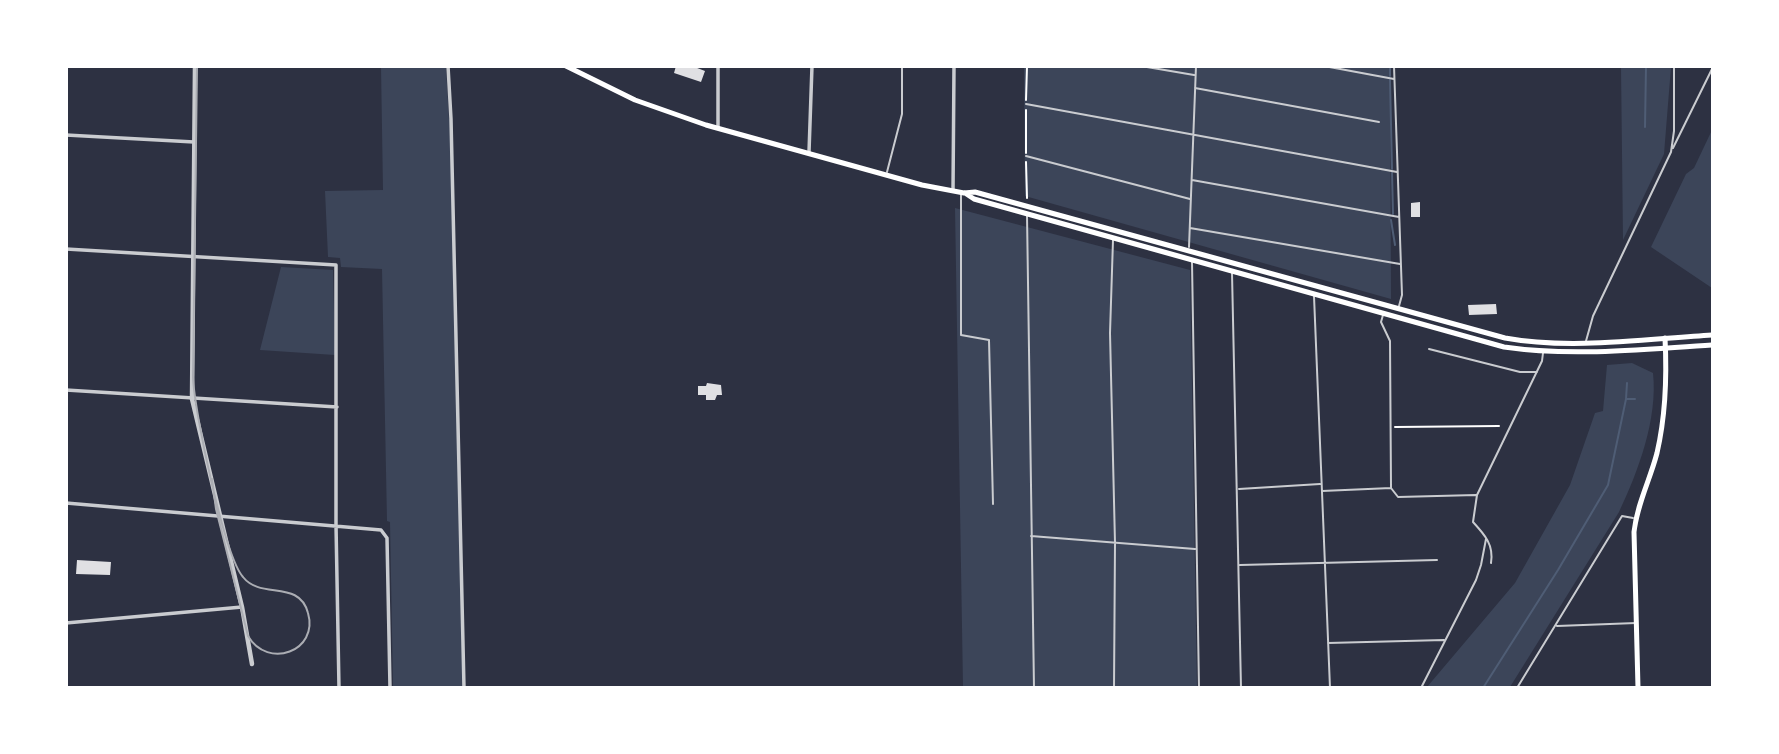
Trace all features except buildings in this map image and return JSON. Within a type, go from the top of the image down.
[{"type":"main road","points":[[566,66],[635,100],[718,129],[887,176],[953,191],[975,192],[1505,338],[1546,343],[1713,335]]},
{"type":"main road","points":[[962,192],[974,199],[1113,239],[1489,343],[1543,352],[1713,345]]},
{"type":"main road","points":[[1189,251],[1191,260]]},
{"type":"main road","points":[[1396,317],[1398,309]]},
{"type":"main road","points":[[1638,688],[1636,519],[1657,451],[1664,414],[1667,375],[1665,338]]},
{"type":"street","points":[[195,66],[192,399],[242,607],[252,664]]},
{"type":"street","points":[[448,66],[452,124],[464,688]]},
{"type":"street","points":[[718,66],[718,129]]},
{"type":"street","points":[[809,155],[812,66]]},
{"type":"street","points":[[953,191],[954,66]]},
{"type":"street","points":[[66,135],[194,142]]},
{"type":"street","points":[[66,249],[337,265],[336,525],[339,688]]},
{"type":"street","points":[[66,390],[337,407]]},
{"type":"street","points":[[66,503],[379,530],[387,538],[390,688]]},
{"type":"street","points":[[66,623],[242,607]]},
{"type":"lane","points":[[887,176],[902,114],[902,66]]},
{"type":"lane","points":[[1141,66],[1196,75]]},
{"type":"lane","points":[[1189,251],[1196,66]]},
{"type":"lane","points":[[1324,66],[1395,79]]},
{"type":"lane","points":[[1394,66],[1402,295],[1398,309]]},
{"type":"lane","points":[[1671,152],[1674,131],[1674,66]]},
{"type":"lane","points":[[1585,352],[1593,316],[1713,69]]},
{"type":"lane","points":[[1195,88],[1379,122]]},
{"type":"lane","points":[[1026,104],[1397,172]]},
{"type":"lane","points":[[1026,156],[1191,200]]},
{"type":"lane","points":[[1192,180],[1400,217]]},
{"type":"lane","points":[[962,192],[961,335],[989,340],[993,504]]},
{"type":"lane","points":[[1027,214],[1034,688]]},
{"type":"lane","points":[[1190,228],[1401,265]]},
{"type":"lane","points":[[1113,239],[1110,333],[1115,543],[1114,688]]},
{"type":"lane","points":[[1191,260],[1199,688]]},
{"type":"lane","points":[[1232,272],[1241,688]]},
{"type":"lane","points":[[1315,295],[1330,688]]},
{"type":"lane","points":[[1383,314],[1381,321],[1390,341],[1391,488],[1398,496],[1477,495]]},
{"type":"lane","points":[[1429,349],[1520,372],[1537,372]]},
{"type":"lane","points":[[1491,563],[1493,552],[1486,535],[1473,522],[1477,495],[1537,372],[1543,352]]},
{"type":"lane","points":[[1238,489],[1321,484]]},
{"type":"lane","points":[[1322,491],[1391,488]]},
{"type":"lane","points":[[1517,688],[1622,516],[1636,519]]},
{"type":"lane","points":[[1421,688],[1481,565],[1486,535]]},
{"type":"lane","points":[[1031,536],[1196,549]]},
{"type":"lane","points":[[1239,565],[1437,559]]},
{"type":"lane","points":[[1556,626],[1637,623]]},
{"type":"lane","points":[[1328,643],[1445,640]]},
{"type":"path","points":[[1027,66],[1027,206]]},
{"type":"path","points":[[1391,428],[1499,426]]},
{"type":"shaded area","points":[[381,67],[446,67],[451,119],[464,687],[393,687],[382,269],[341,267],[340,258],[328,257],[325,191],[383,190]]},
{"type":"shaded area","points":[[1024,67],[1390,67],[1391,299],[1025,196]]},
{"type":"shaded area","points":[[1621,67],[1671,67],[1664,154],[1623,240]]},
{"type":"shaded area","points":[[1712,130],[1712,288],[1651,247],[1686,174],[1694,168]]},
{"type":"shaded area","points":[[955,208],[1190,270],[1197,687],[963,687]]},
{"type":"shaded area","points":[[281,267],[333,270],[335,355],[260,350]]},
{"type":"shaded area","points":[[1632,363],[1653,373],[1654,391],[1645,445],[1633,480],[1619,512],[1510,687],[1427,687],[1515,583],[1570,485],[1595,413],[1603,411],[1607,365]]},
{"type":"waterway","points":[[1390,66],[1390,76]]},
{"type":"waterway","points":[[1645,127],[1646,66]]},
{"type":"waterway","points":[[1390,80],[1392,169]]},
{"type":"waterway","points":[[1392,172],[1393,214]]},
{"type":"waterway","points":[[1391,220],[1395,245]]},
{"type":"waterway","points":[[1483,688],[1608,485],[1627,383]]},
{"type":"waterway","points":[[1626,399],[1635,399]]},
{"type":"tram line","points":[[197,66],[193,377],[195,394],[211,481],[219,513],[227,541],[235,563],[243,577],[251,584],[297,596],[308,613],[306,637],[290,652],[267,652],[248,636],[216,509],[212,479]]}]
